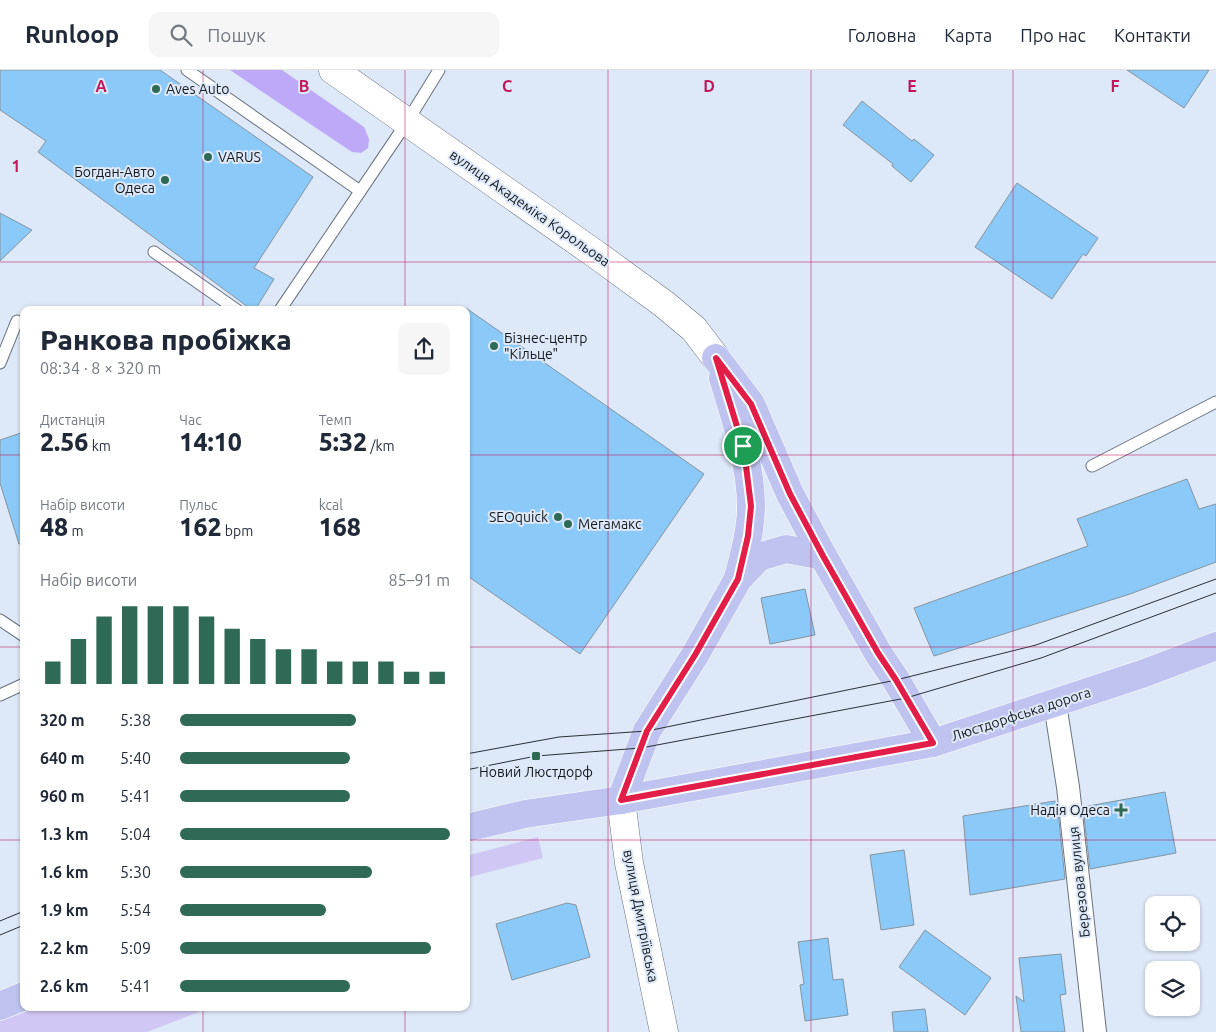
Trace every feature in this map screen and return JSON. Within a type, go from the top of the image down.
[{"type":"main road","name":"вулиця Академіка Корольова","points":[[333,70],[664,304],[694,329],[716,358]]},
{"type":"main road","points":[[716,358],[751,404],[790,494],[823,556],[878,653],[933,743]]},
{"type":"main road","points":[[716,358],[743,446],[751,506],[748,536],[738,579]]},
{"type":"main road","points":[[621,800],[647,731],[695,655],[738,579],[759,557],[786,549],[823,556]]},
{"type":"main road","name":"Люстдорфська дорога","points":[[470,827],[524,814],[621,800],[933,743],[1142,674],[1216,646]]},
{"type":"main road","name":"вулиця Дмитріївська","points":[[621,800],[629,863],[664,1032]]},
{"type":"main road","points":[[0,1006],[20,998]]},
{"type":"street","name":"Березова вулиця","points":[[1054,704],[1068,787],[1095,1032]]},
{"type":"lane","points":[[187,70],[360,191]]},
{"type":"lane","points":[[283,306],[407,122],[439,70]]},
{"type":"lane","points":[[154,252],[231,306]]},
{"type":"lane","points":[[0,363],[17,321]]},
{"type":"lane","points":[[1092,466],[1216,402]]},
{"type":"lane","points":[[0,620],[20,633]]},
{"type":"lane","points":[[0,695],[20,686]]},
{"type":"shaded area","points":[[230,70],[282,70],[364,127],[369,139],[368,148],[361,153],[352,152]]},
{"type":"shaded area","points":[[538,837],[543,858],[470,877],[470,855]]},
{"type":"shaded area","points":[[28,1011],[201,1011],[147,1032],[0,1032],[0,1021]]},
{"type":"building","name":"Богдан-Авто Одеса","points":[[0,70],[160,70],[313,177],[254,268],[274,279],[257,306],[247,306],[38,152],[46,141],[0,110]]},
{"type":"building","points":[[1127,70],[1209,70],[1184,108]]},
{"type":"building","points":[[862,101],[912,141],[914,139],[934,155],[911,182],[892,166],[893,164],[843,125]]},
{"type":"building","points":[[1017,183],[1098,238],[1086,256],[1083,254],[1052,299],[975,247]]},
{"type":"building","points":[[0,213],[32,230],[0,261]]},
{"type":"building","name":"Мегамакс","points":[[470,311],[704,474],[580,654],[470,578]]},
{"type":"building","points":[[20,433],[19,544],[0,483],[0,440]]},
{"type":"building","points":[[1187,479],[1199,509],[1216,504],[1216,562],[1130,594],[934,656],[914,608],[1088,546],[1077,519]]},
{"type":"building","points":[[805,589],[815,635],[770,644],[761,598]]},
{"type":"building","points":[[1165,792],[1176,853],[1090,869],[1083,807]]},
{"type":"building","points":[[1055,801],[1056,812],[1058,812],[1065,879],[970,895],[963,816]]},
{"type":"building","points":[[904,850],[914,925],[881,930],[870,855]]},
{"type":"building","points":[[567,903],[576,905],[590,957],[512,980],[496,924]]},
{"type":"building","points":[[925,930],[991,978],[965,1015],[899,967]]},
{"type":"building","points":[[828,938],[833,980],[843,979],[848,1015],[805,1021],[800,985],[804,984],[798,942]]},
{"type":"building","points":[[1061,954],[1066,994],[1060,995],[1065,1032],[1021,1032],[1016,996],[1024,1002],[1019,958]]},
{"type":"building","points":[[925,1009],[928,1032],[894,1032],[892,1012]]},
{"type":"tram line","points":[[470,753],[559,737],[647,731],[896,680],[1036,645],[1216,579]]},
{"type":"tram line","points":[[470,769],[536,756],[641,748],[906,698],[1041,658],[1216,593]]},
{"type":"tram line","points":[[0,921],[20,913]]},
{"type":"tram line","points":[[0,935],[20,927]]},
{"type":"place","name":"Aves Auto","points":[[156,89]]},
{"type":"place","name":"VARUS","points":[[208,157]]},
{"type":"place","name":"Богдан-Авто Одеса","points":[[165,180]]},
{"type":"place","name":"Бізнес-центр \"Кільце\"","points":[[494,346]]},
{"type":"place","name":"SEOquick","points":[[558,517]]},
{"type":"place","name":"Мегамакс","points":[[568,524]]},
{"type":"place","name":"Новий Люстдорф","points":[[536,756]]},
{"type":"place","name":"Надія Одеса","points":[[1121,810]]},
{"type":"route","points":[[716,358],[751,404],[790,494],[823,556],[878,653],[933,743],[621,800],[647,731],[695,655],[738,579],[748,536],[751,506],[743,446],[716,358]]}]
